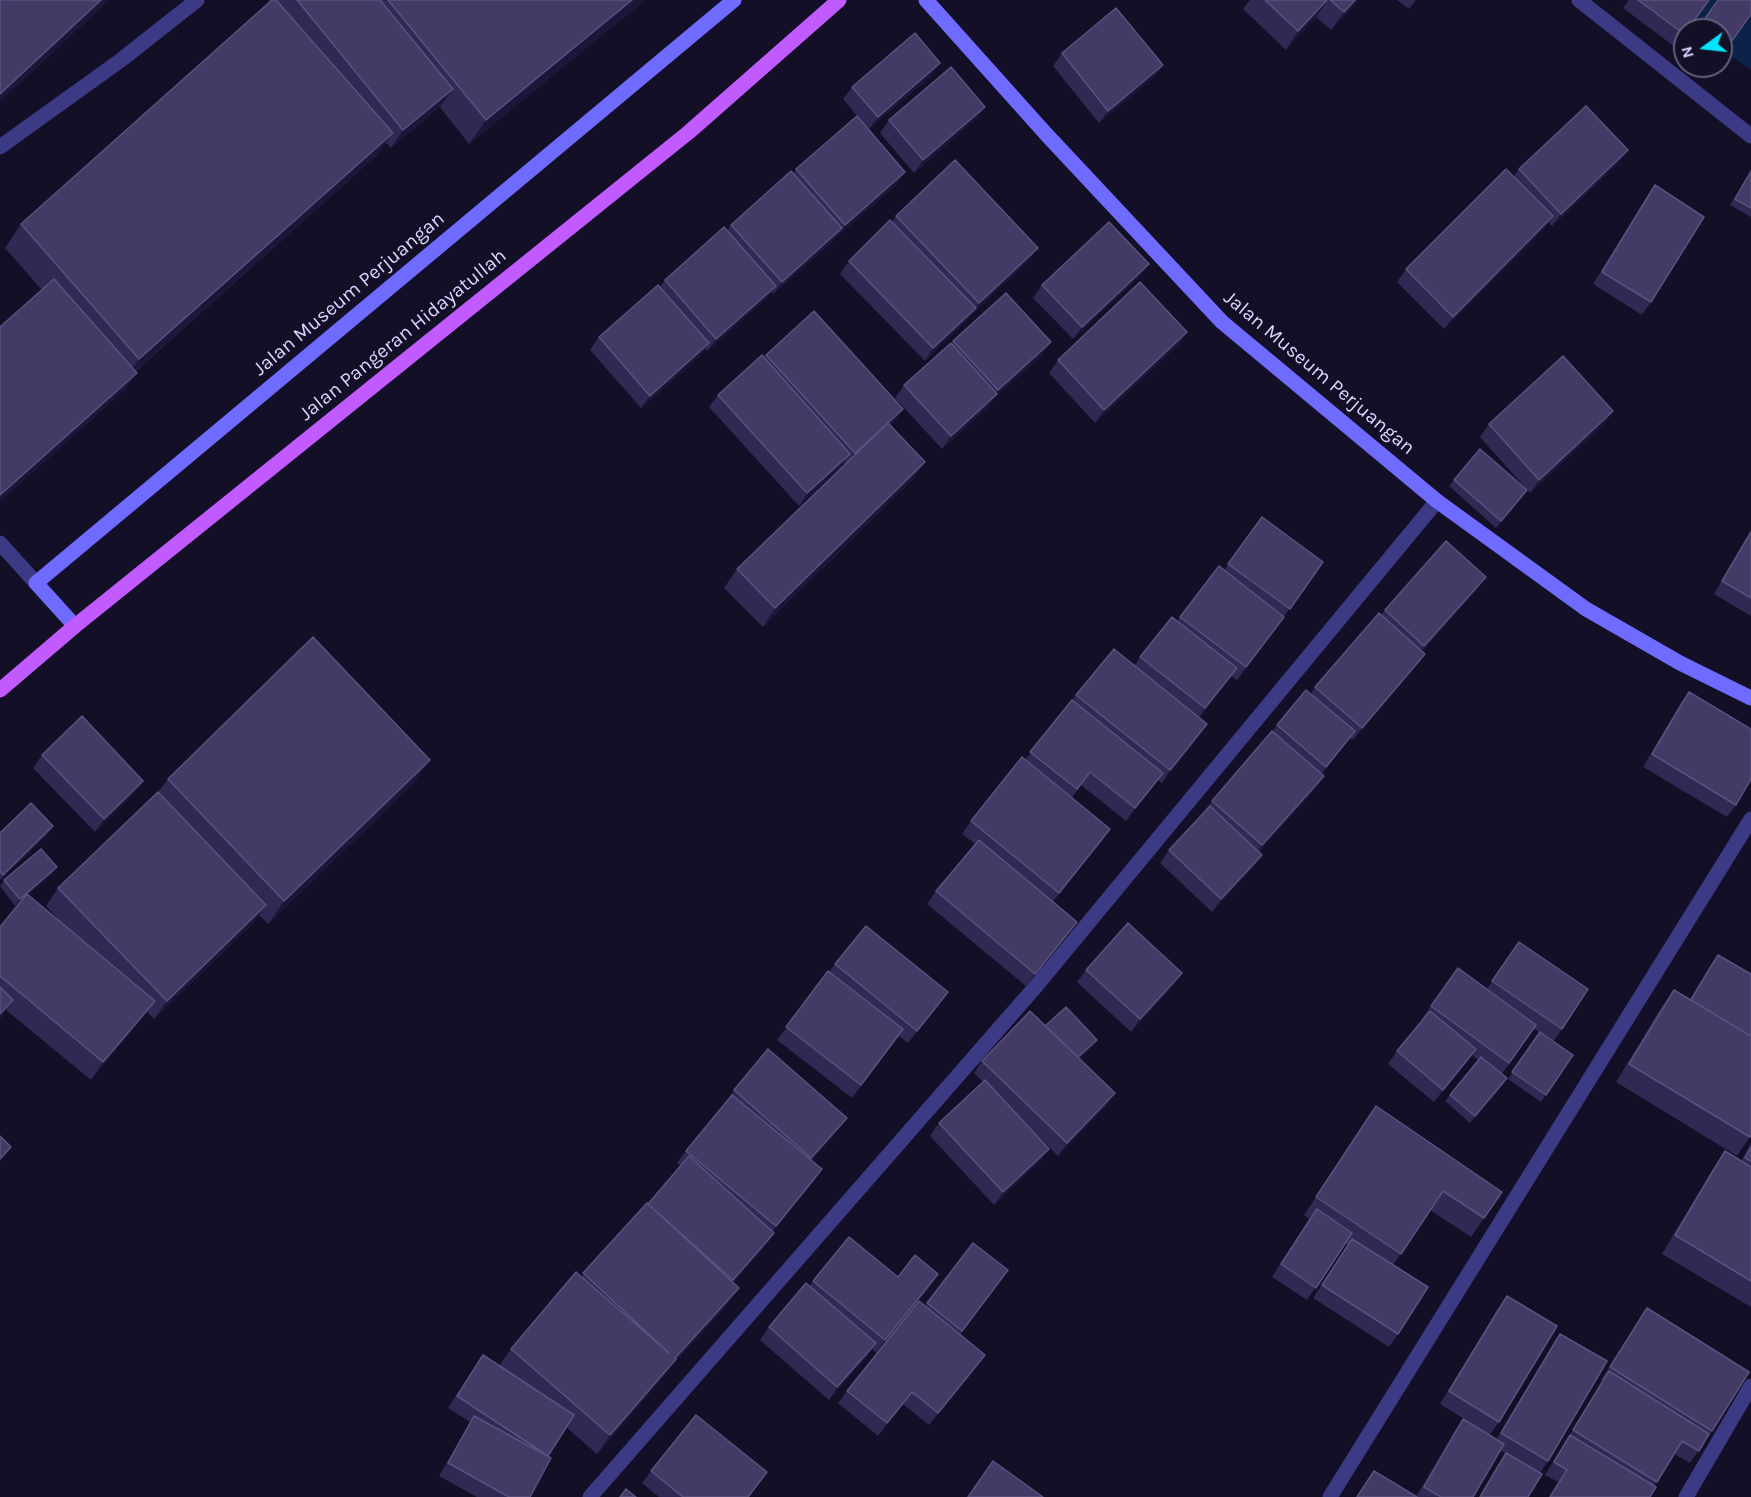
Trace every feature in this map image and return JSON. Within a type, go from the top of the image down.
[{"type":"main road","name":"Jalan Pangeran Hidayatullah","points":[[0,690],[75,626],[689,132],[834,4]]},
{"type":"street","points":[[0,147],[121,60],[197,0]]},
{"type":"street","name":"Jalan Museum Perjuangan","points":[[36,583],[734,0]]},
{"type":"street","name":"Jalan Museum Perjuangan","points":[[926,0],[1046,134],[1222,322],[1437,501],[1586,609],[1680,663],[1751,698]]},
{"type":"street","points":[[1579,0],[1751,136]]},
{"type":"street","points":[[590,1497],[1037,985],[1437,501]]},
{"type":"street","points":[[0,543],[75,626]]},
{"type":"street","points":[[1330,1497],[1751,819]]},
{"type":"street","points":[[1686,1497],[1751,1386]]},
{"type":"water","points":[[1653,0],[1751,0],[1751,70],[1733,57],[1733,18],[1678,18]]},
{"type":"building","points":[[0,0],[101,0],[0,94]]},
{"type":"building","points":[[272,0],[276,0],[393,133],[139,359],[21,224]]},
{"type":"building","points":[[297,0],[380,0],[453,89],[403,130]]},
{"type":"building","points":[[388,0],[632,0],[486,120]]},
{"type":"building","points":[[1265,0],[1327,0],[1298,31]]},
{"type":"building","points":[[1330,0],[1355,0],[1344,12]]},
{"type":"building","points":[[1638,0],[1709,0],[1696,18],[1673,18],[1673,26]]},
{"type":"building","points":[[1718,0],[1751,0],[1751,14],[1733,39],[1733,18],[1705,18]]},
{"type":"building","points":[[1116,8],[1163,65],[1108,111],[1062,53]]},
{"type":"building","points":[[915,33],[940,63],[878,117],[852,87]]},
{"type":"building","points":[[951,67],[985,107],[923,160],[889,120]]},
{"type":"building","points":[[1586,106],[1628,150],[1561,214],[1519,169]]},
{"type":"building","points":[[857,116],[905,172],[845,225],[796,169]]},
{"type":"building","points":[[955,160],[1038,248],[979,303],[896,216]]},
{"type":"building","points":[[1506,169],[1553,216],[1453,317],[1406,269]]},
{"type":"building","points":[[791,171],[842,228],[782,282],[731,225]]},
{"type":"building","points":[[1751,171],[1751,208],[1735,199]]},
{"type":"building","points":[[1655,185],[1704,217],[1651,302],[1602,272]]},
{"type":"building","points":[[890,220],[976,308],[933,348],[849,261]]},
{"type":"building","points":[[1109,222],[1149,264],[1082,327],[1042,285]]},
{"type":"building","points":[[724,227],[776,286],[716,339],[665,280]]},
{"type":"building","points":[[54,279],[137,373],[0,495],[0,327]]},
{"type":"building","points":[[1140,282],[1187,332],[1104,410],[1058,360]]},
{"type":"building","points":[[658,285],[709,343],[650,396],[599,337]]},
{"type":"building","points":[[1006,293],[1051,342],[998,390],[953,341]]},
{"type":"building","points":[[814,311],[903,409],[855,453],[766,355]]},
{"type":"building","points":[[951,343],[997,394],[951,436],[904,385]]},
{"type":"building","points":[[762,355],[850,454],[807,493],[718,395]]},
{"type":"building","points":[[1563,356],[1613,411],[1539,480],[1489,424]]},
{"type":"building","points":[[888,423],[925,462],[775,608],[737,569]]},
{"type":"building","points":[[1480,449],[1527,490],[1501,521],[1454,480]]},
{"type":"building","points":[[1262,517],[1323,562],[1290,609],[1228,564]]},
{"type":"building","points":[[1751,532],[1751,598],[1722,581]]},
{"type":"building","points":[[1446,541],[1486,577],[1424,646],[1385,610]]},
{"type":"building","points":[[1219,566],[1284,617],[1246,667],[1180,617]]},
{"type":"building","points":[[1379,613],[1425,654],[1362,728],[1315,687]]},
{"type":"building","points":[[1172,617],[1237,668],[1205,708],[1140,657]]},
{"type":"building","points":[[313,637],[430,760],[284,901],[168,779]]},
{"type":"building","points":[[1114,649],[1207,724],[1170,770],[1076,695]]},
{"type":"building","points":[[1306,690],[1355,731],[1326,767],[1277,725]]},
{"type":"building","points":[[1689,692],[1751,729],[1751,779],[1736,805],[1652,754]]},
{"type":"building","points":[[1072,700],[1163,773],[1135,808],[1090,772],[1077,789],[1030,752]]},
{"type":"building","points":[[82,716],[143,781],[104,819],[42,755]]},
{"type":"building","points":[[1272,731],[1324,776],[1262,845],[1212,801]]},
{"type":"building","points":[[1022,757],[1110,829],[1059,893],[971,821]]},
{"type":"building","points":[[158,792],[266,905],[167,1001],[58,888]]},
{"type":"building","points":[[31,803],[53,826],[3,875],[0,871],[0,833]]},
{"type":"building","points":[[1210,806],[1262,855],[1221,899],[1169,850]]},
{"type":"building","points":[[979,840],[1077,922],[1035,974],[936,891]]},
{"type":"building","points":[[41,849],[57,867],[20,899],[4,880]]},
{"type":"building","points":[[27,894],[155,1001],[103,1062],[0,976],[0,927]]},
{"type":"building","points":[[1128,923],[1182,973],[1140,1019],[1086,970]]},
{"type":"building","points":[[866,926],[948,992],[917,1031],[835,964]]},
{"type":"building","points":[[1519,942],[1588,989],[1562,1029],[1492,981]]},
{"type":"building","points":[[1718,955],[1751,974],[1751,1036],[1691,1000]]},
{"type":"building","points":[[1458,968],[1536,1025],[1509,1063],[1431,1006]]},
{"type":"building","points":[[828,971],[903,1029],[861,1085],[786,1027]]},
{"type":"building","points":[[0,987],[13,1000],[0,1014]]},
{"type":"building","points":[[1674,990],[1751,1036],[1750,1137],[1629,1064]]},
{"type":"building","points":[[1066,1007],[1097,1040],[1078,1057],[1045,1026]]},
{"type":"building","points":[[1030,1011],[1115,1093],[1067,1143],[982,1061]]},
{"type":"building","points":[[1430,1011],[1476,1049],[1443,1090],[1397,1051]]},
{"type":"building","points":[[1540,1032],[1573,1055],[1546,1095],[1512,1072]]},
{"type":"building","points":[[768,1049],[847,1118],[811,1158],[734,1090]]},
{"type":"building","points":[[1481,1057],[1507,1078],[1475,1116],[1450,1095]]},
{"type":"building","points":[[985,1080],[1049,1149],[1003,1192],[939,1123]]},
{"type":"building","points":[[732,1095],[822,1169],[776,1226],[686,1151]]},
{"type":"building","points":[[1376,1106],[1502,1192],[1484,1218],[1443,1191],[1401,1254],[1316,1197]]},
{"type":"building","points":[[0,1136],[11,1147],[0,1159]]},
{"type":"building","points":[[1751,1147],[1751,1161],[1745,1158]]},
{"type":"building","points":[[1725,1151],[1751,1167],[1751,1281],[1675,1235]]},
{"type":"building","points":[[689,1156],[774,1233],[733,1280],[648,1204]]},
{"type":"building","points":[[647,1203],[739,1288],[675,1358],[610,1435],[511,1349],[576,1272],[669,1353],[583,1273]]},
{"type":"building","points":[[1317,1209],[1352,1233],[1316,1288],[1281,1264]]},
{"type":"building","points":[[849,1237],[898,1277],[915,1255],[938,1274],[885,1340],[813,1281]]},
{"type":"building","points":[[1352,1239],[1428,1287],[1398,1334],[1322,1285]]},
{"type":"building","points":[[973,1243],[1008,1270],[962,1331],[927,1303]]},
{"type":"building","points":[[806,1283],[876,1343],[837,1387],[769,1327]]},
{"type":"building","points":[[1507,1296],[1557,1326],[1499,1422],[1449,1391]]},
{"type":"building","points":[[919,1301],[985,1355],[938,1413],[912,1392],[887,1423],[847,1391]]},
{"type":"building","points":[[1647,1308],[1749,1372],[1712,1431],[1610,1367]]},
{"type":"building","points":[[1560,1334],[1607,1361],[1548,1461],[1501,1433]]},
{"type":"building","points":[[483,1355],[574,1415],[548,1456],[457,1396]]},
{"type":"building","points":[[1609,1371],[1709,1434],[1699,1451],[1682,1441],[1657,1482],[1573,1430]]},
{"type":"building","points":[[696,1415],[767,1472],[748,1497],[683,1497],[651,1471]]},
{"type":"building","points":[[474,1416],[551,1458],[530,1497],[509,1497],[448,1463]]},
{"type":"building","points":[[1463,1419],[1504,1444],[1473,1497],[1441,1497],[1424,1487]]},
{"type":"building","points":[[1570,1435],[1656,1487],[1650,1497],[1550,1497],[1567,1470],[1554,1462]]},
{"type":"building","points":[[1506,1453],[1542,1474],[1528,1497],[1480,1497]]},
{"type":"building","points":[[993,1461],[1043,1497],[968,1497]]},
{"type":"building","points":[[1374,1471],[1417,1497],[1357,1497]]},
{"type":"building","points":[[626,1489],[636,1497],[620,1497]]}]
